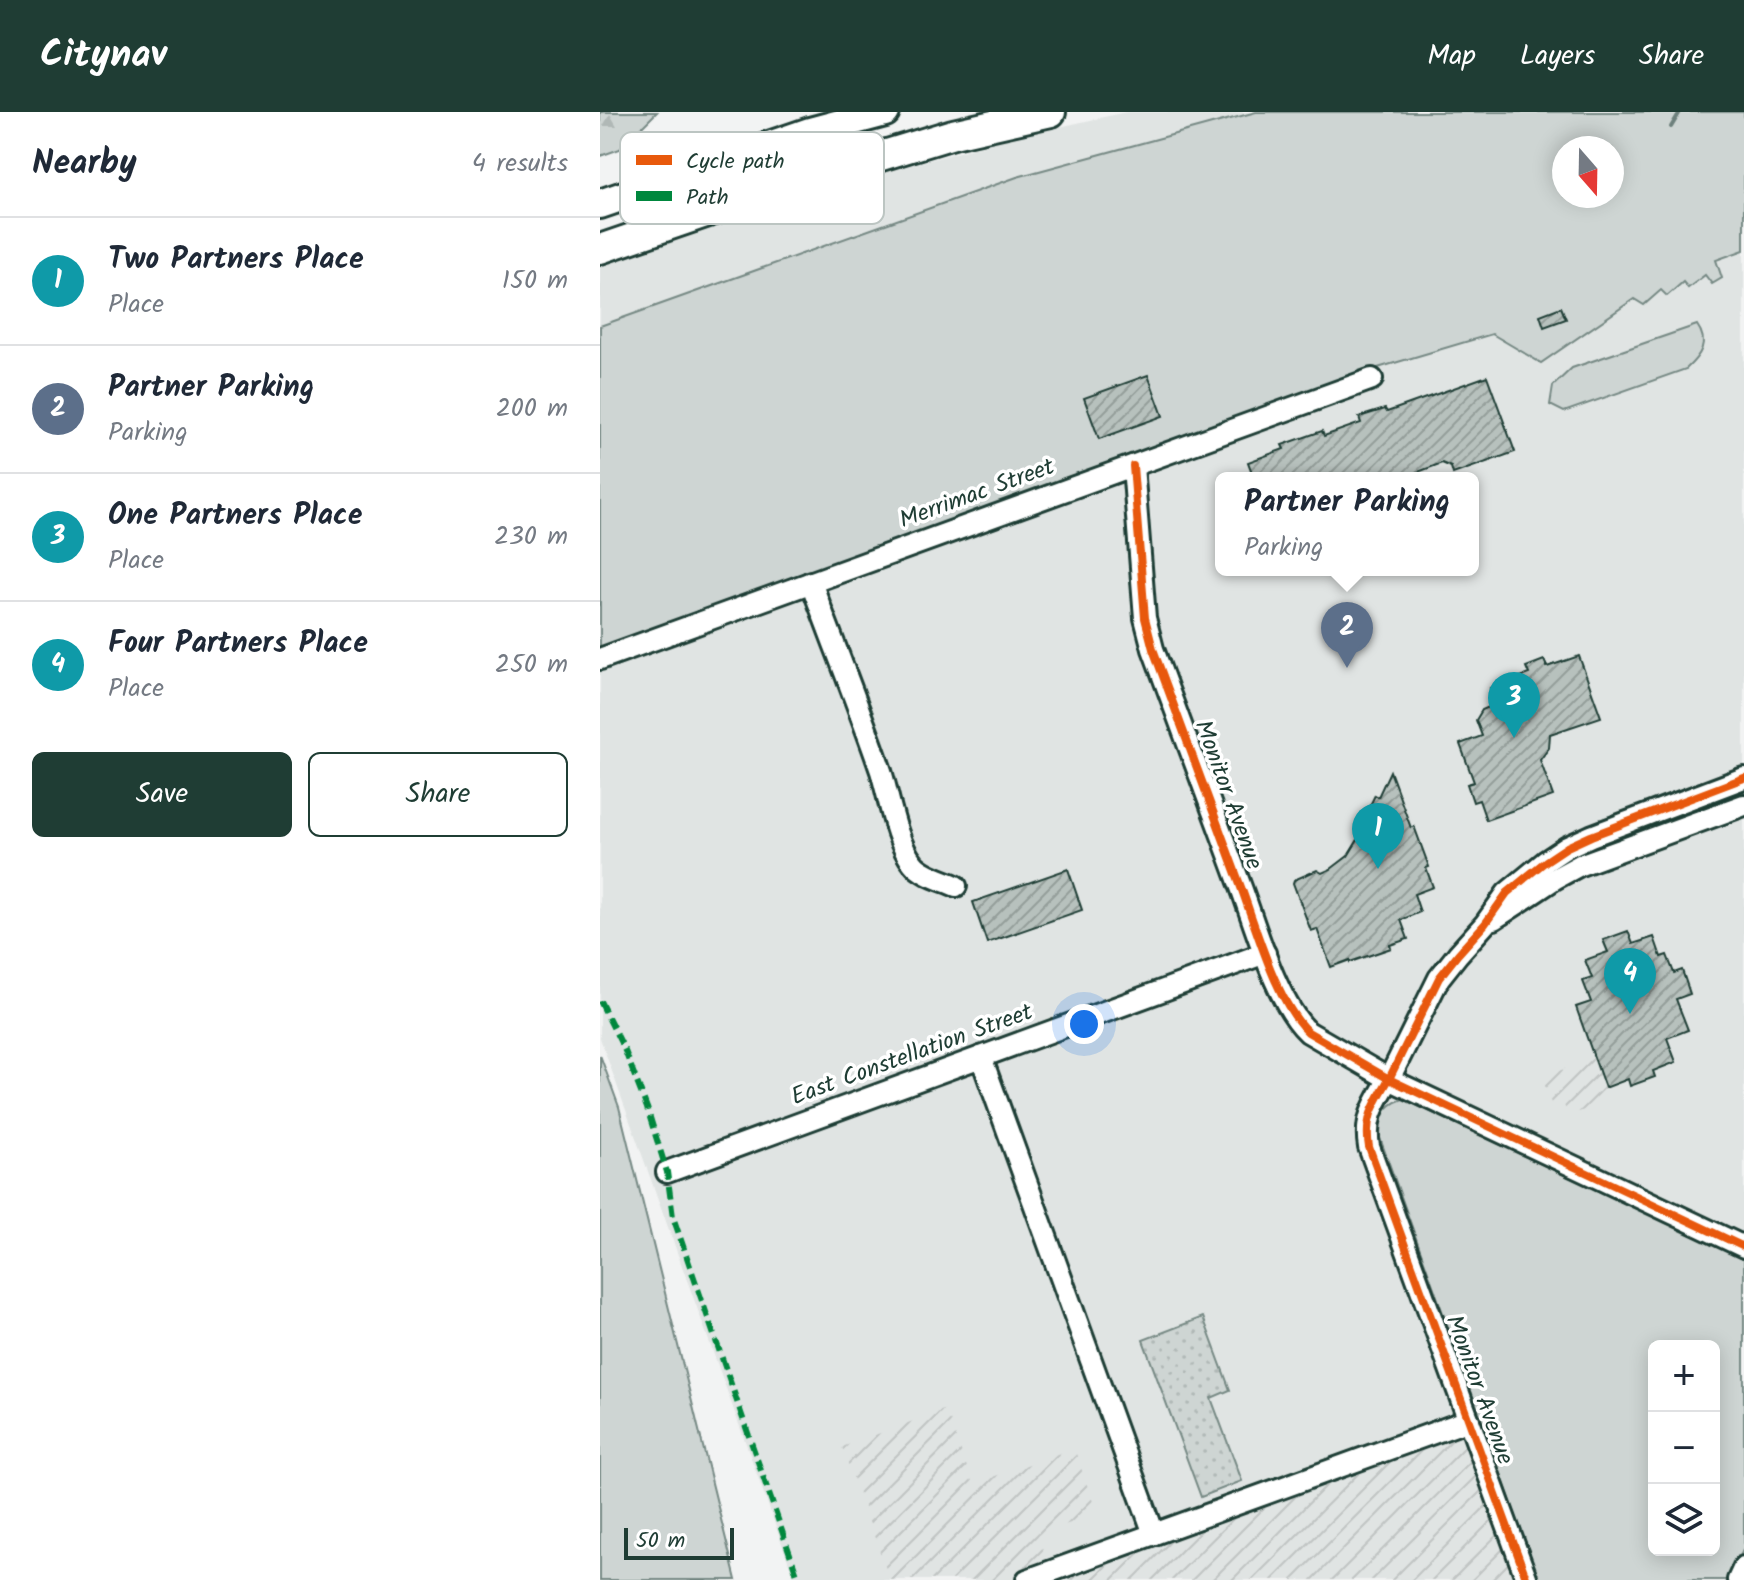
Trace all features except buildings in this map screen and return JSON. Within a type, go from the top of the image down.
[{"type":"highway","points":[[810,132],[885,112]]},
{"type":"highway","points":[[884,155],[953,134],[1051,112]]},
{"type":"highway","points":[[600,204],[620,197]]},
{"type":"highway","points":[[600,249],[673,224]]},
{"type":"street","name":"Merrimac Street","points":[[600,659],[1372,379]]},
{"type":"street","name":"Monitor Avenue","points":[[1133,466],[1149,636],[1265,953],[1297,1022],[1329,1046],[1389,1079],[1744,1247]]},
{"type":"street","points":[[811,582],[878,763],[905,849],[913,864],[956,886]]},
{"type":"street","points":[[1389,1079],[1439,978],[1507,893],[1530,873],[1567,847],[1612,827],[1744,778]]},
{"type":"street","points":[[1485,924],[1580,865],[1744,805]]},
{"type":"street","name":"East Constellation Street","points":[[667,1172],[1265,953]]},
{"type":"street","points":[[981,1057],[1154,1534]]},
{"type":"street","name":"Monitor Avenue","points":[[1389,1079],[1371,1112],[1367,1134],[1369,1147],[1527,1580]]},
{"type":"street","points":[[1027,1580],[1469,1420]]},
{"type":"street","points":[[1738,1580],[1744,1567]]},
{"type":"shaded area","points":[[1126,112],[1744,112],[1744,1580],[795,1580],[600,1038],[600,266],[718,224],[884,224],[884,172],[1006,139]]},
{"type":"shaded area","points":[[1594,1058],[1608,1101],[1568,1116],[1563,1102],[1552,1106],[1542,1077]]},
{"type":"shaded area","points":[[946,1409],[973,1484],[1074,1448],[1097,1513],[1038,1535],[1048,1564],[1004,1580],[890,1580],[842,1447]]},
{"type":"shaded area","points":[[1466,1435],[1518,1580],[1066,1580]]},
{"type":"green space","points":[[600,112],[657,112],[637,132],[620,132],[620,149],[600,156]]},
{"type":"green space","points":[[1256,112],[1744,112],[1744,250],[1716,260],[1722,278],[1712,284],[1705,275],[1688,288],[1683,282],[1667,296],[1661,290],[1644,305],[1634,299],[1541,363],[1492,334],[1371,370],[600,651],[600,326],[1017,177]]},
{"type":"green space","points":[[1697,325],[1703,338],[1702,349],[1686,369],[1564,412],[1550,405],[1553,386],[1572,368]]},
{"type":"green space","points":[[600,1055],[619,1107],[736,1580],[600,1580]]},
{"type":"green space","points":[[1403,1099],[1744,1259],[1744,1548],[1729,1580],[1539,1580],[1380,1138],[1384,1114],[1391,1105]]},
{"type":"green space","points":[[1203,1317],[1230,1390],[1211,1398],[1242,1481],[1201,1497],[1143,1340]]},
{"type":"waterway","points":[[1671,127],[1680,112]]},
{"type":"marked path","points":[[600,1001],[625,1051],[647,1108],[667,1172],[673,1217],[799,1580]]},
{"type":"cycle path","points":[[1133,466],[1145,618],[1153,649],[1277,985],[1308,1032],[1389,1079],[1369,1119],[1369,1147],[1527,1580]]},
{"type":"cycle path","points":[[1744,778],[1567,847],[1507,893],[1439,978],[1389,1079],[1744,1247]]},
{"type":"place","name":"Partner Parking","points":[[1347,668]]},
{"type":"place","name":"One Partners Place","points":[[1514,738]]},
{"type":"place","name":"Two Partners Place","points":[[1378,869]]},
{"type":"place","name":"Four Partners Place","points":[[1630,1014]]}]
